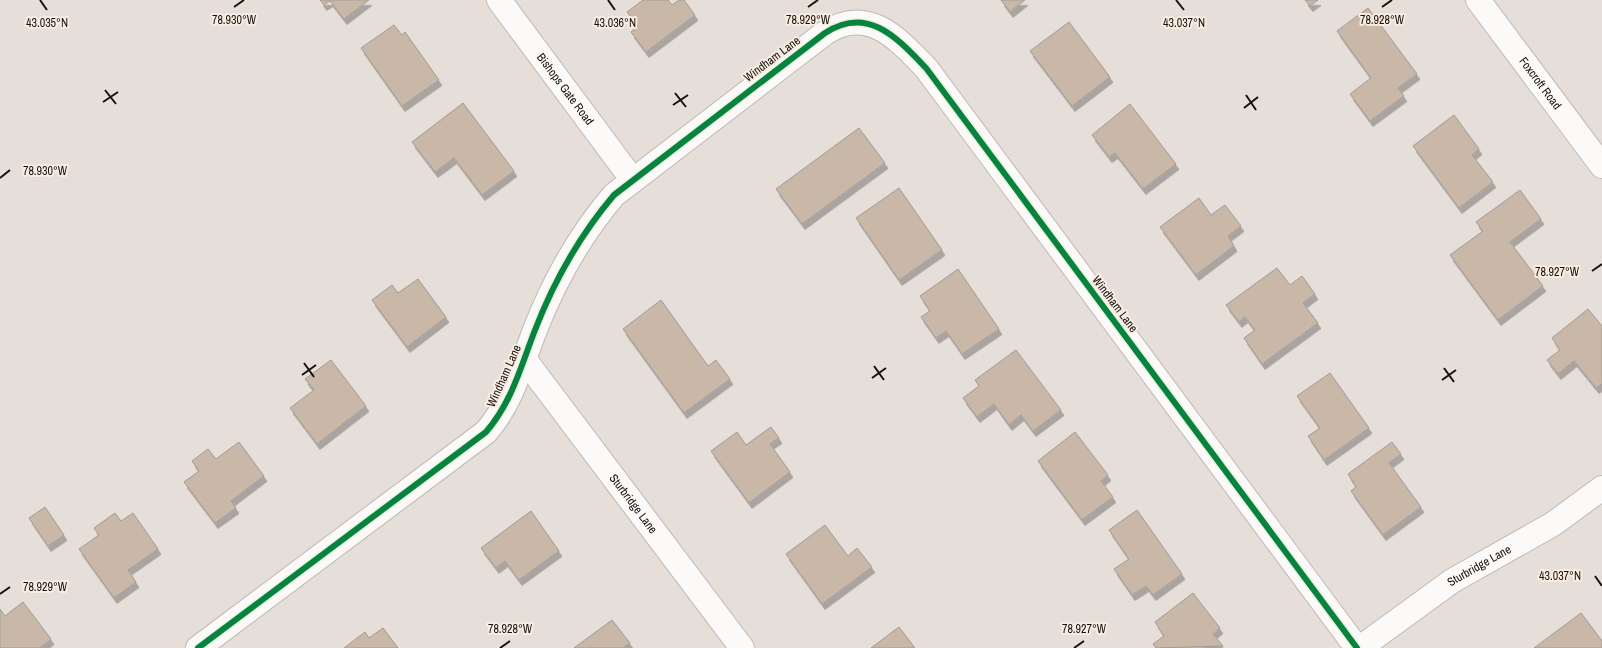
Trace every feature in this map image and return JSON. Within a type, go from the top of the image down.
[{"type":"street","name":"Bishops Gate Road","points":[[499,0],[632,179]]},
{"type":"street","name":"Foxcroft Road","points":[[1478,0],[1602,166]]},
{"type":"street","name":"Windham Lane","points":[[198,648],[486,432],[507,403],[556,283],[599,212],[632,179],[838,24],[850,21],[884,30],[903,44],[926,68],[1358,648]]},
{"type":"street","name":"Sturbridge Lane","points":[[525,360],[742,648]]},
{"type":"street","name":"Sturbridge Lane","points":[[1358,648],[1452,581],[1554,524],[1602,488]]},
{"type":"building","points":[[320,0],[369,0],[344,19],[330,1],[324,5]]},
{"type":"building","points":[[643,0],[668,0],[672,5],[679,0],[684,0],[695,15],[646,52],[631,32],[638,26],[627,12]]},
{"type":"building","points":[[1001,0],[1025,0],[1010,12]]},
{"type":"building","points":[[1305,0],[1318,0],[1310,6]]},
{"type":"building","points":[[1368,8],[1417,74],[1398,88],[1404,96],[1370,121],[1350,94],[1371,78],[1337,31]]},
{"type":"building","points":[[1069,22],[1110,77],[1072,106],[1030,51]]},
{"type":"building","points":[[394,25],[402,35],[405,32],[439,80],[402,106],[361,48]]},
{"type":"building","points":[[463,103],[514,171],[482,195],[454,158],[435,172],[412,142]]},
{"type":"building","points":[[1130,104],[1176,164],[1143,189],[1115,153],[1109,157],[1092,135]]},
{"type":"building","points":[[1454,115],[1479,149],[1472,155],[1493,182],[1459,208],[1413,146]]},
{"type":"building","points":[[859,128],[885,163],[802,224],[776,189]]},
{"type":"building","points":[[899,188],[942,250],[899,280],[856,218]]},
{"type":"building","points":[[1520,190],[1541,219],[1510,242],[1543,286],[1498,320],[1450,255],[1483,231],[1476,222]]},
{"type":"building","points":[[1199,198],[1211,215],[1225,205],[1241,226],[1228,236],[1234,246],[1196,275],[1160,227]]},
{"type":"building","points":[[1277,268],[1290,285],[1302,276],[1315,294],[1303,303],[1318,323],[1262,364],[1244,338],[1255,330],[1245,317],[1239,322],[1226,305]]},
{"type":"building","points":[[958,269],[999,329],[962,354],[946,331],[936,338],[921,317],[930,311],[920,296]]},
{"type":"building","points":[[418,279],[446,317],[407,347],[372,300],[392,285],[398,293]]},
{"type":"building","points":[[661,300],[708,366],[716,360],[730,379],[684,413],[623,329]]},
{"type":"building","points":[[1588,309],[1602,326],[1602,384],[1596,388],[1574,361],[1558,374],[1547,360],[1560,350],[1552,338]]},
{"type":"building","points":[[1016,350],[1061,410],[1033,431],[1021,415],[1009,425],[994,404],[977,417],[963,398],[979,386],[975,380]]},
{"type":"building","points":[[331,360],[366,406],[317,444],[290,408],[314,390],[305,379]]},
{"type":"building","points":[[1330,373],[1369,428],[1324,460],[1308,436],[1320,428],[1297,396]]},
{"type":"building","points":[[771,427],[779,438],[770,444],[790,472],[749,503],[711,451],[737,432],[746,445]]},
{"type":"building","points":[[1075,432],[1108,475],[1101,481],[1113,497],[1082,520],[1038,461]]},
{"type":"building","points":[[239,442],[264,476],[231,501],[236,508],[215,523],[184,482],[199,471],[192,461],[208,449],[216,459]]},
{"type":"building","points":[[1392,442],[1401,454],[1389,463],[1421,507],[1383,535],[1351,491],[1356,487],[1348,474]]},
{"type":"building","points":[[45,507],[64,535],[48,546],[29,518]]},
{"type":"building","points":[[1137,510],[1182,574],[1153,595],[1146,586],[1132,595],[1114,569],[1129,559],[1109,530]]},
{"type":"building","points":[[531,511],[559,551],[519,580],[505,561],[496,568],[481,548]]},
{"type":"building","points":[[115,513],[121,521],[133,513],[158,549],[128,570],[136,582],[114,598],[79,549],[99,535],[94,528]]},
{"type":"building","points":[[825,525],[848,556],[857,548],[872,567],[822,604],[786,554]]},
{"type":"building","points":[[1193,593],[1220,628],[1213,634],[1223,646],[1156,648],[1153,644],[1164,636],[1155,622]]},
{"type":"building","points":[[23,602],[51,639],[40,648],[0,648],[0,609],[5,616]]},
{"type":"building","points":[[1581,613],[1602,641],[1602,648],[1534,648]]},
{"type":"building","points":[[612,620],[630,643],[623,648],[574,648]]},
{"type":"building","points":[[899,627],[915,648],[871,648]]},
{"type":"building","points":[[383,628],[398,648],[344,648],[365,632],[369,638]]},
{"type":"cycle path","points":[[198,648],[486,432],[509,396],[542,312],[559,276],[579,242],[614,195],[825,33],[840,25],[855,22],[868,24],[893,36],[926,68],[1357,648]]}]
